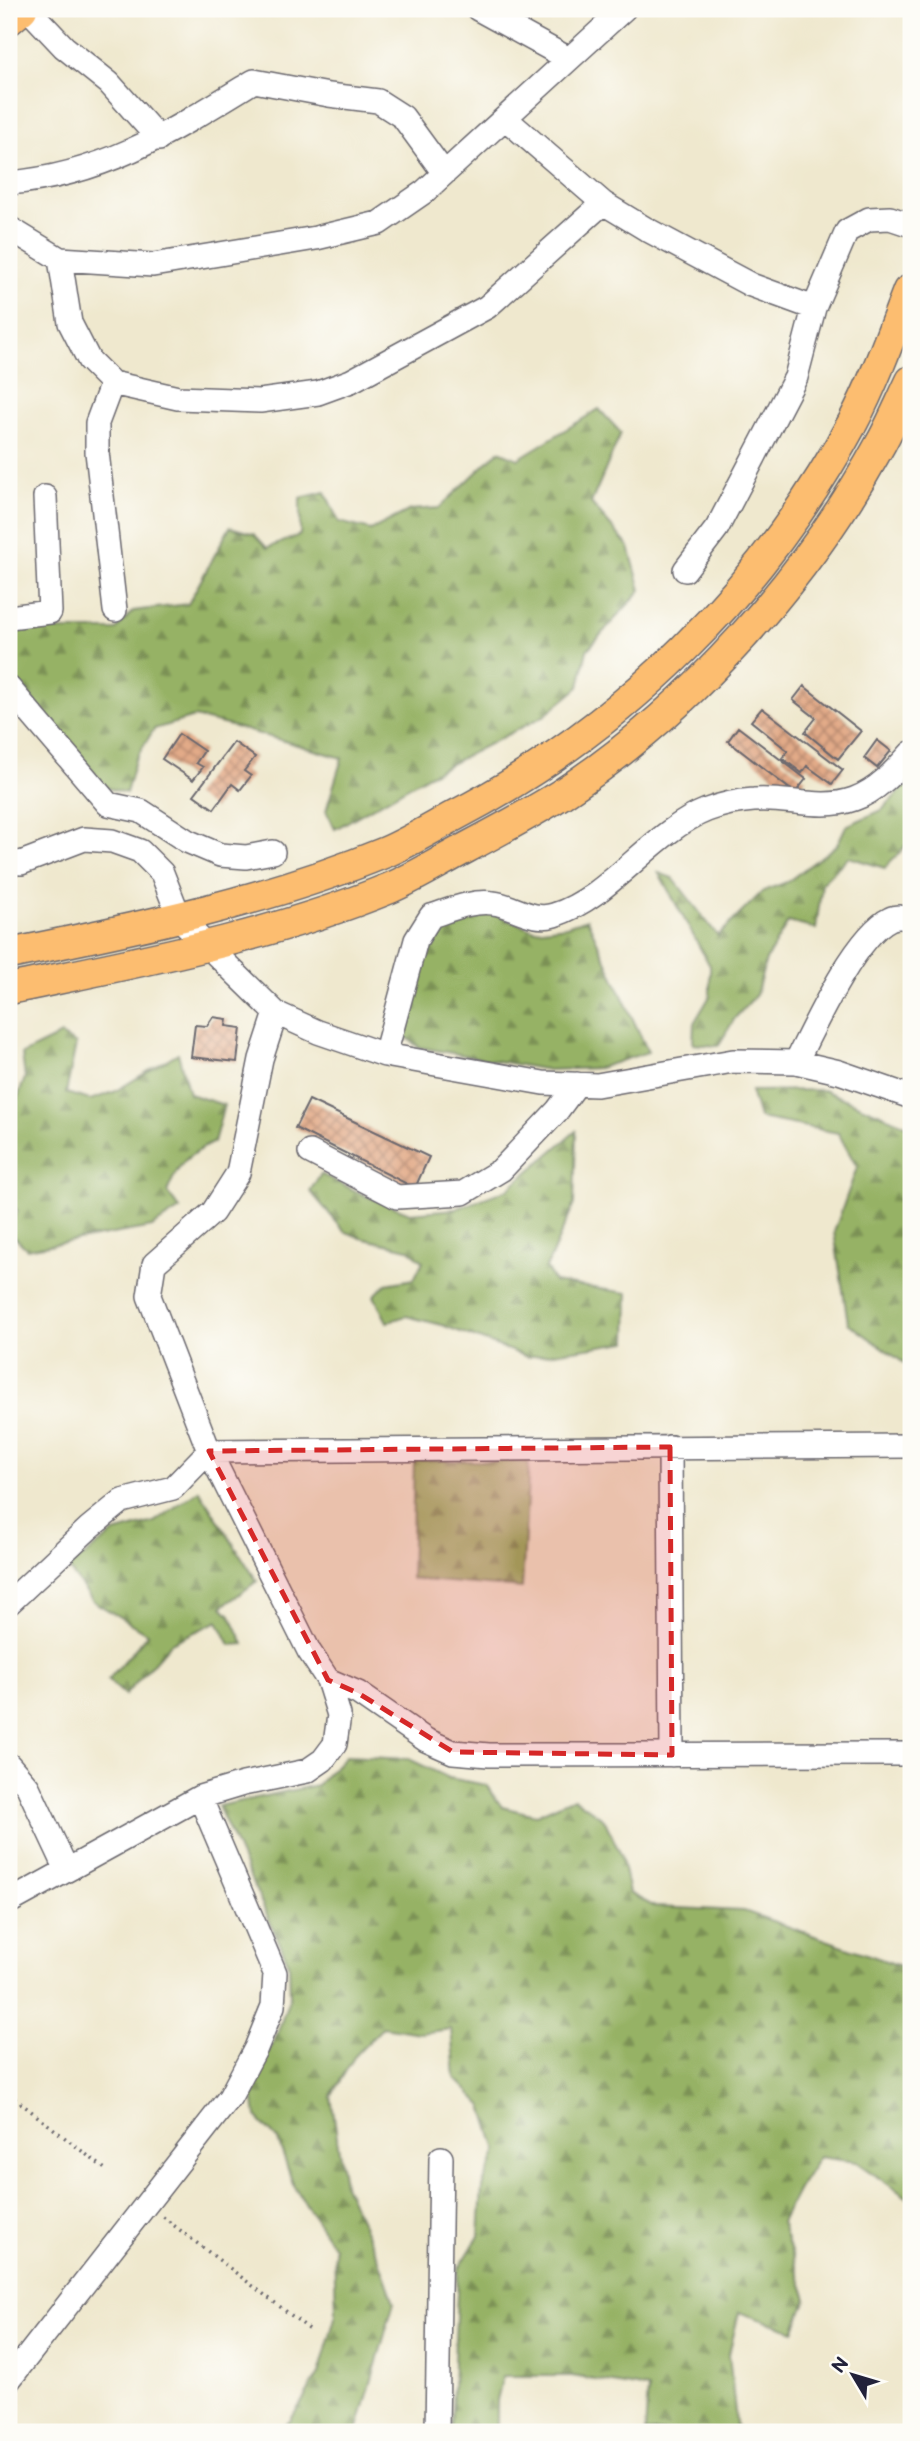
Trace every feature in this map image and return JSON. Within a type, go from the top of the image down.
[{"type":"main road","points":[[9,20],[22,9]]},
{"type":"main road","points":[[9,954],[180,919],[272,893],[388,851],[494,796],[547,763],[598,726],[640,692],[725,607],[809,497],[854,420],[908,291]]},
{"type":"main road","points":[[9,989],[208,946],[291,922],[391,887],[499,831],[550,801],[617,754],[662,716],[746,633],[814,547],[881,444],[911,381]]},
{"type":"street","points":[[28,9],[64,47],[108,83],[159,139]]},
{"type":"street","points":[[478,9],[569,59]]},
{"type":"street","points":[[9,228],[60,258],[153,265],[316,238],[379,223],[424,192],[624,9]]},
{"type":"street","points":[[9,183],[34,181],[105,163],[159,139],[254,81],[379,101],[403,117],[443,173]]},
{"type":"street","points":[[506,119],[603,203],[751,285],[814,308]]},
{"type":"street","points":[[60,258],[70,323],[89,360],[112,383],[178,398],[260,401],[318,393],[351,381],[487,307],[603,203]]},
{"type":"street","points":[[685,570],[717,528],[796,377],[814,308],[847,231],[869,219],[890,218],[911,225]]},
{"type":"street","points":[[112,383],[97,423],[97,452],[115,610]]},
{"type":"street","points":[[9,617],[50,612],[45,497]]},
{"type":"street","points":[[9,688],[108,804],[141,811],[187,841],[220,855],[246,857],[273,852]]},
{"type":"street","points":[[386,1055],[416,940],[431,916],[464,905],[493,903],[522,914],[553,915],[586,899],[684,820],[710,809],[754,800],[816,804],[854,799],[889,778],[911,753]]},
{"type":"street","points":[[9,862],[21,863],[84,839],[112,841],[140,851],[162,873],[180,919],[276,1013],[318,1032],[386,1055],[544,1083],[597,1085],[733,1061],[796,1062],[839,1072],[911,1097]]},
{"type":"street","points":[[796,1062],[825,1002],[862,946],[891,918],[911,919]]},
{"type":"street","points":[[9,1902],[200,1797],[243,1784],[307,1771],[323,1760],[335,1744],[339,1715],[328,1680],[309,1651],[209,1451],[149,1296],[155,1264],[213,1212],[238,1173],[261,1059],[276,1013]]},
{"type":"street","points":[[310,1152],[397,1197],[463,1193],[501,1170],[578,1084]]},
{"type":"street","points":[[9,1603],[122,1501],[173,1488],[209,1451],[911,1446]]},
{"type":"street","points":[[670,1447],[672,1755]]},
{"type":"street","points":[[328,1680],[358,1693],[426,1740],[453,1752],[489,1755],[911,1754]]},
{"type":"street","points":[[9,1765],[28,1787],[67,1870]]},
{"type":"street","points":[[9,2380],[230,2097],[256,2048],[273,2006],[275,1973],[200,1797]]},
{"type":"street","points":[[437,2432],[441,2158]]},
{"type":"path","points":[[9,2094],[104,2169]]},
{"type":"path","points":[[147,2205],[309,2329]]},
{"type":"highlighted area","points":[[670,1447],[672,1755],[453,1752],[358,1693],[328,1680],[209,1451]]},
{"type":"green space","points":[[599,409],[621,433],[591,503],[629,547],[641,590],[587,650],[579,687],[544,716],[429,775],[335,829],[326,811],[342,758],[194,717],[154,729],[135,760],[126,793],[107,788],[9,673],[9,630],[116,630],[133,611],[188,604],[230,527],[254,534],[267,548],[300,535],[300,498],[325,492],[339,522],[371,530],[410,510],[439,508],[499,451],[518,459]]},
{"type":"green space","points":[[911,779],[911,840],[885,868],[848,857],[822,883],[816,929],[788,922],[766,960],[756,995],[735,1018],[718,1046],[693,1044],[694,1023],[710,996],[710,966],[659,873],[673,878],[718,936],[763,891],[787,882],[837,845],[846,826],[882,810]]},
{"type":"green space","points":[[468,912],[495,914],[534,930],[566,926],[587,919],[648,1052],[599,1068],[548,1070],[418,1047],[404,1035],[423,944],[438,920]]},
{"type":"green space","points":[[61,1035],[76,1044],[66,1093],[90,1100],[114,1092],[178,1053],[189,1094],[224,1105],[214,1142],[184,1161],[167,1192],[180,1209],[152,1227],[27,1249],[9,1232],[9,1225],[18,1211],[9,1203],[9,1121],[25,1078],[22,1054]]},
{"type":"green space","points":[[823,1090],[911,1127],[911,1368],[848,1323],[834,1232],[857,1167],[838,1133],[759,1118],[751,1091]]},
{"type":"green space","points":[[576,1131],[574,1204],[546,1268],[554,1282],[628,1293],[627,1342],[527,1357],[442,1325],[406,1316],[387,1322],[374,1296],[386,1284],[414,1279],[423,1261],[408,1249],[361,1238],[344,1231],[310,1191],[321,1174],[410,1213],[456,1209],[508,1189]]},
{"type":"green space","points":[[414,1460],[529,1462],[522,1588],[411,1579]]},
{"type":"green space","points":[[199,1490],[257,1581],[222,1607],[231,1616],[244,1644],[230,1645],[218,1621],[171,1643],[125,1695],[108,1680],[148,1634],[93,1601],[68,1568],[114,1533],[154,1522]]},
{"type":"green space","points":[[345,1756],[409,1759],[449,1778],[486,1785],[502,1807],[536,1815],[574,1798],[604,1819],[621,1855],[629,1893],[655,1907],[744,1911],[909,1969],[911,2200],[856,2162],[819,2157],[781,2222],[807,2299],[794,2331],[739,2312],[729,2354],[737,2432],[645,2432],[648,2389],[572,2376],[503,2376],[497,2400],[497,2432],[451,2432],[458,2270],[479,2236],[482,2187],[497,2151],[483,2106],[455,2078],[451,2029],[420,2033],[383,2027],[354,2057],[331,2096],[344,2185],[378,2257],[394,2302],[357,2432],[277,2432],[290,2421],[319,2374],[336,2314],[334,2247],[294,2187],[278,2140],[256,2117],[252,2086],[278,2032],[290,1995],[289,1964],[218,1806],[317,1785]]},
{"type":"building","points":[[804,686],[861,731],[838,759],[805,732],[816,718],[793,700]]},
{"type":"building","points":[[762,708],[843,770],[832,784],[807,766],[802,773],[782,758],[788,751],[751,721]]},
{"type":"building","points":[[738,727],[806,779],[795,793],[728,741]]},
{"type":"building","points":[[179,734],[204,751],[196,763],[203,767],[193,780],[162,759]]},
{"type":"building","points":[[877,740],[891,751],[877,768],[864,758]]},
{"type":"building","points":[[234,742],[255,757],[244,771],[251,776],[240,790],[232,784],[214,809],[194,795]]},
{"type":"building","points":[[213,1017],[227,1019],[226,1026],[241,1028],[237,1062],[191,1057],[195,1025],[207,1026]]},
{"type":"building","points":[[309,1100],[429,1157],[415,1188],[295,1128]]}]
